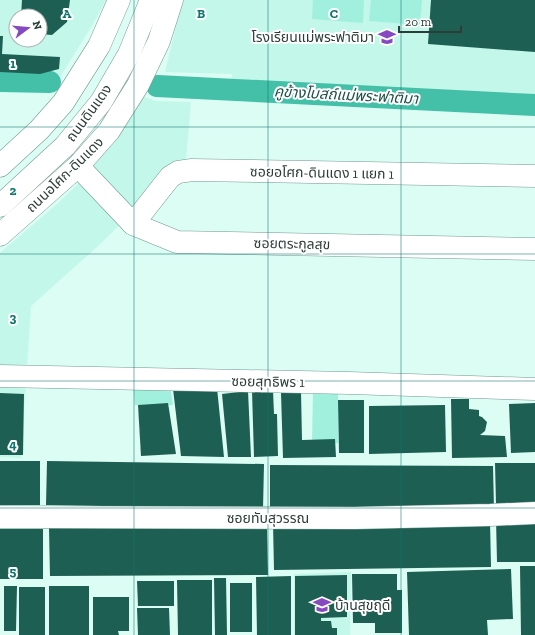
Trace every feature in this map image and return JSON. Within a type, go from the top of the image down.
[{"type":"street","points":[[0,166],[39,130],[63,103],[99,46],[119,0]]},
{"type":"street","name":"ถนนดินแดง","points":[[0,206],[65,146],[101,102],[129,54],[150,0]]},
{"type":"street","name":"ถนนอโศก-ดินแดง","points":[[0,235],[78,166],[109,131],[138,85],[159,41],[172,0]]},
{"type":"street","name":"ซอยตระกูลสุข","points":[[78,166],[133,224],[177,242],[535,249]]},
{"type":"street","name":"ซอยอโศก-ดินแดง 1 แยก 1","points":[[133,224],[170,177],[178,172],[192,170],[535,176]]},
{"type":"street","name":"ซอยสุทธิพร 1","points":[[0,376],[349,383],[535,389]]},
{"type":"street","name":"ซอยทับสุวรรณ","points":[[0,517],[356,518],[535,513]]},
{"type":"shaded area","points":[[0,0],[106,0],[60,77],[0,77]]},
{"type":"shaded area","name":"โรงเรียนแม่พระฟาติมา","points":[[182,0],[535,0],[535,100],[231,84],[232,74],[165,72]]},
{"type":"shaded area","points":[[313,0],[364,0],[363,23],[312,19]]},
{"type":"shaded area","points":[[371,0],[422,0],[420,25],[369,21]]},
{"type":"shaded area","points":[[142,96],[156,101],[191,102],[186,160],[97,247],[31,306],[21,458],[0,457],[0,253],[78,184],[111,142]]},
{"type":"shaded area","points":[[133,385],[170,386],[173,405],[135,405]]},
{"type":"shaded area","points":[[313,391],[338,391],[338,443],[312,444]]},
{"type":"shaded area","name":"บ้านสุขฤดี","points":[[351,572],[350,635],[294,635],[294,574]]},
{"type":"building","points":[[22,0],[70,0],[67,22],[52,35],[48,35],[48,8],[22,8]]},
{"type":"building","points":[[431,0],[535,0],[535,52],[428,44]]},
{"type":"building","points":[[0,36],[3,36],[2,54],[60,57],[59,69],[40,74],[0,72]]},
{"type":"building","points":[[217,388],[224,457],[181,456],[173,389]]},
{"type":"building","points":[[273,390],[274,414],[277,414],[278,456],[254,457],[252,391]]},
{"type":"building","points":[[248,391],[251,457],[228,457],[222,394]]},
{"type":"building","points":[[301,392],[302,440],[335,439],[336,457],[283,458],[281,393]]},
{"type":"building","points":[[0,393],[24,394],[23,455],[0,455]]},
{"type":"building","points":[[451,399],[469,399],[469,409],[479,410],[479,416],[487,422],[485,431],[480,435],[505,436],[507,457],[452,458]]},
{"type":"building","points":[[338,400],[364,400],[364,453],[339,453]]},
{"type":"building","points":[[168,403],[176,454],[141,456],[138,405]]},
{"type":"building","points":[[535,403],[535,452],[511,453],[509,404]]},
{"type":"building","points":[[445,405],[446,452],[369,454],[369,406]]},
{"type":"building","points":[[0,461],[40,461],[40,505],[0,505]]},
{"type":"building","points":[[47,461],[264,464],[263,509],[46,505]]},
{"type":"building","points":[[495,463],[535,463],[535,504],[496,504]]},
{"type":"building","points":[[270,465],[493,466],[494,510],[270,509]]},
{"type":"building","points":[[535,518],[535,562],[497,562],[496,519]]},
{"type":"building","points":[[490,521],[491,567],[274,570],[273,523]]},
{"type":"building","points":[[267,526],[268,575],[50,576],[49,528]]},
{"type":"building","points":[[0,529],[43,529],[43,579],[0,579]]},
{"type":"building","points":[[520,566],[535,566],[535,635],[521,635]]},
{"type":"building","points":[[511,569],[513,619],[487,620],[488,635],[409,635],[407,572]]},
{"type":"building","points":[[352,574],[397,574],[397,590],[402,590],[402,633],[375,633],[375,623],[353,623]]},
{"type":"building","name":"บ้านสุขฤดี","points":[[347,575],[347,617],[321,618],[321,621],[331,621],[332,628],[337,628],[337,635],[295,635],[295,576]]},
{"type":"building","points":[[291,576],[291,635],[257,635],[256,577]]},
{"type":"building","points":[[214,578],[226,578],[227,635],[215,635]]},
{"type":"building","points":[[177,580],[212,580],[212,635],[178,635]]},
{"type":"building","points":[[137,581],[174,581],[174,606],[138,606]]},
{"type":"building","points":[[230,583],[252,583],[252,632],[230,632]]},
{"type":"building","points":[[4,586],[17,586],[16,631],[4,631]]},
{"type":"building","points":[[49,586],[89,586],[89,635],[49,635]]},
{"type":"building","points":[[19,587],[45,587],[45,635],[19,635]]},
{"type":"building","points":[[93,597],[129,597],[129,631],[118,631],[119,635],[93,635]]},
{"type":"building","points":[[137,608],[169,608],[170,635],[138,635]]},
{"type":"waterway","name":"คูข้างโบสถ์แม่พระฟาติมา","points":[[0,81],[50,82]]},
{"type":"waterway","name":"คูข้างโบสถ์แม่พระฟาติมา","points":[[157,86],[535,105]]},
{"type":"place","name":"โรงเรียนแม่พระฟาติมา","points":[[387,37]]},
{"type":"place","name":"บ้านสุขฤดี","points":[[322,605]]}]
